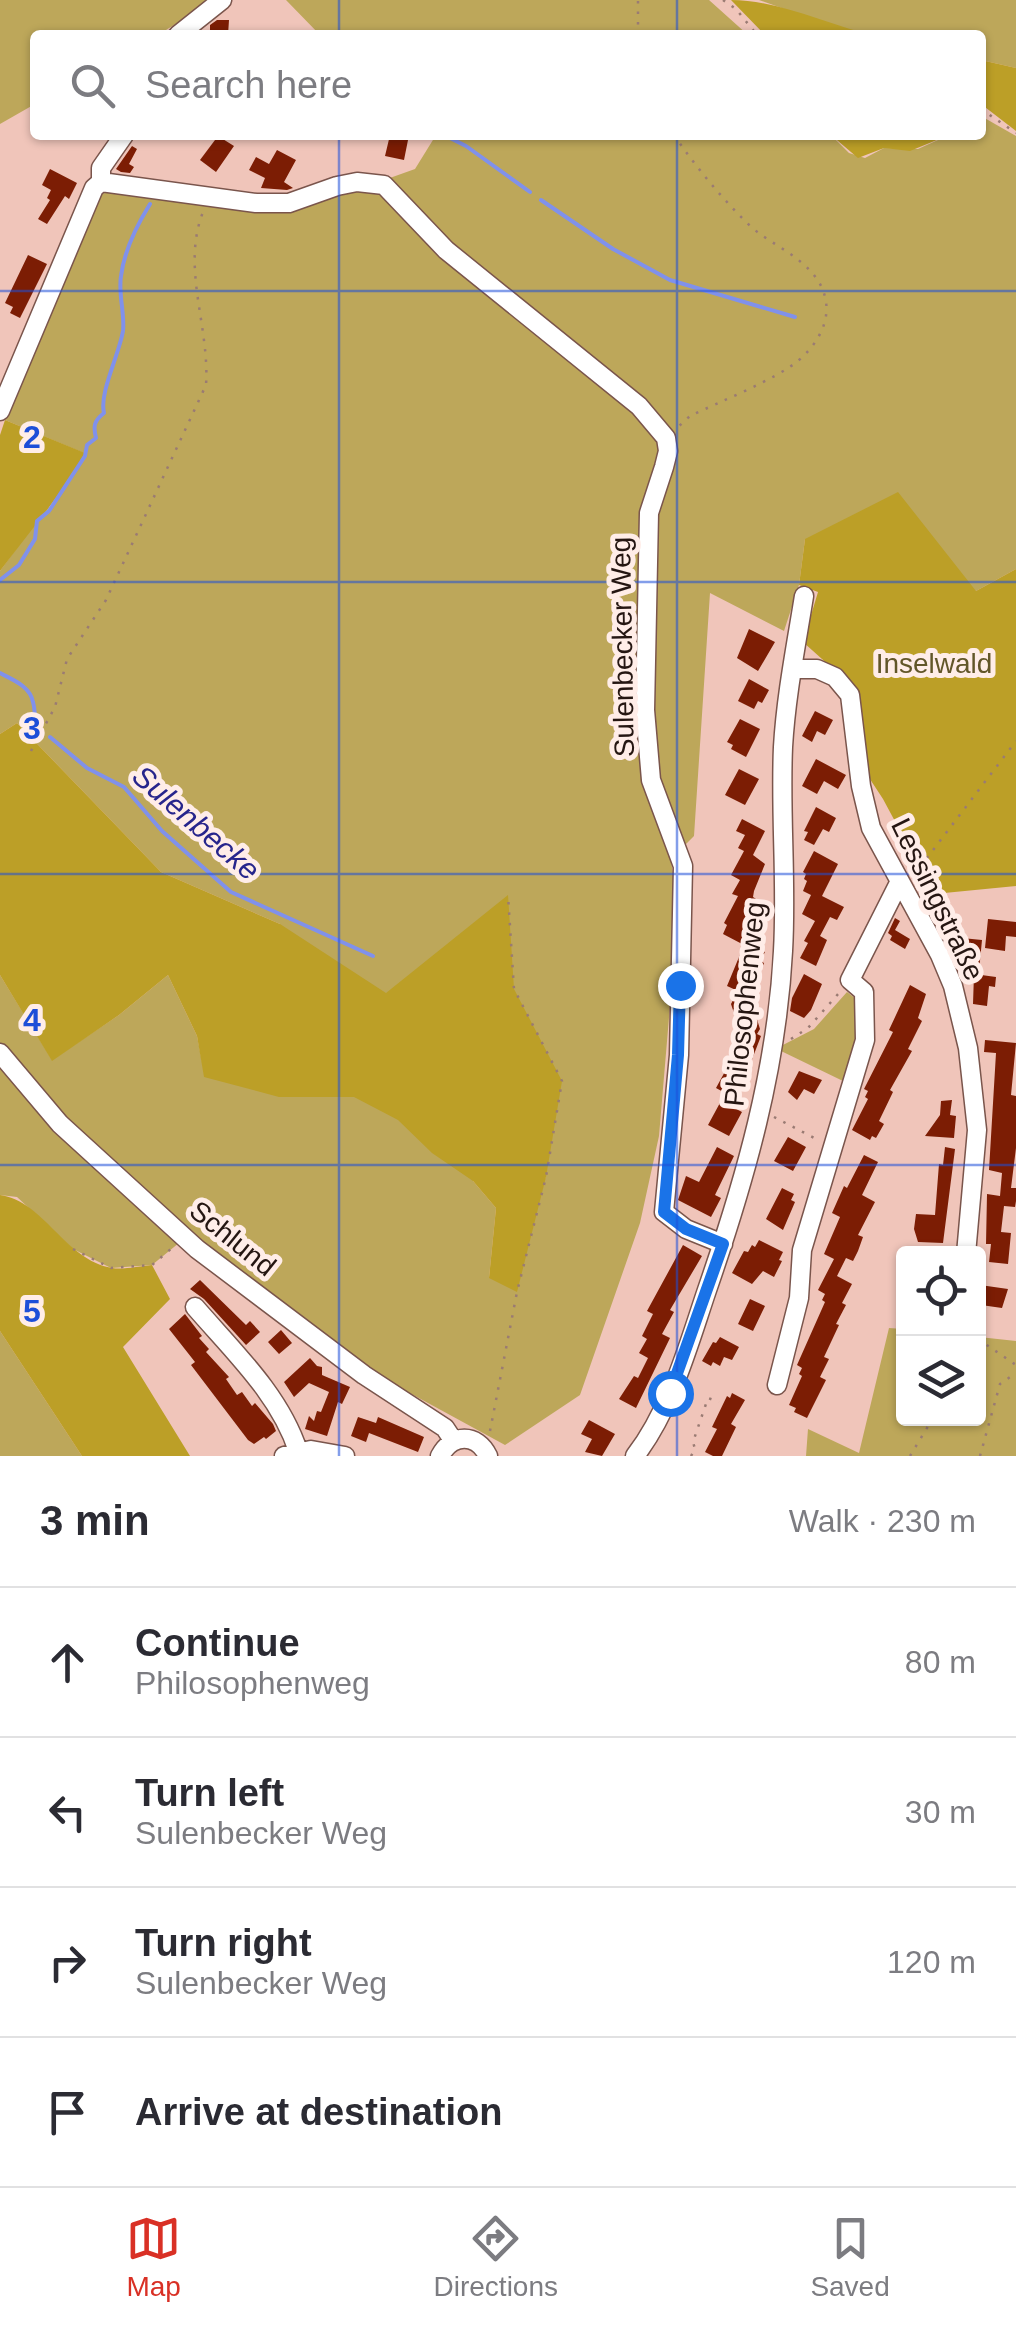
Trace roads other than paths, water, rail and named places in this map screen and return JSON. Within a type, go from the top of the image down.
[{"type":"street","points":[[184,30],[222,0]]},
{"type":"street","points":[[0,411],[94,188],[101,182],[100,168],[120,140]]},
{"type":"street","name":"Sulenbecker Weg","points":[[101,182],[256,203],[289,203],[336,186],[373,181],[384,184],[446,250],[639,406],[666,438],[668,451],[649,513],[645,710],[652,780],[683,866],[678,1055],[664,1212],[686,1229],[723,1244]]},
{"type":"street","name":"Philosophenweg","points":[[634,1456],[670,1393],[723,1244],[761,1110],[783,952],[783,748],[804,596]]},
{"type":"street","name":"Lessingstraße","points":[[792,669],[817,670],[835,677],[850,695],[861,786],[871,828],[947,970],[968,1048],[977,1130],[967,1246]]},
{"type":"street","points":[[777,1385],[799,1298],[802,1250],[865,1040],[864,992],[850,980],[902,885]]},
{"type":"street","name":"Schlund","points":[[0,1053],[60,1124],[184,1238],[364,1375],[444,1428],[453,1440]]},
{"type":"street","points":[[195,1307],[260,1382],[290,1428],[291,1454],[311,1450],[345,1456]]},
{"type":"street","points":[[440,1456],[453,1440],[464,1438],[484,1450]]},
{"type":"waterway","name":"Sulenbecke","points":[[454,140],[530,192]]},
{"type":"waterway","name":"Sulenbecke","points":[[541,200],[613,249],[670,280],[795,317]]},
{"type":"waterway","name":"Sulenbecke","points":[[0,580],[19,565],[35,539],[37,521],[49,511],[85,456],[87,445],[96,438],[95,424],[104,413],[104,395],[123,331],[123,267],[150,204]]},
{"type":"waterway","name":"Sulenbecke","points":[[0,673],[28,692],[39,727]]},
{"type":"waterway","name":"Sulenbecke","points":[[50,737],[87,768],[124,787],[162,831],[231,892],[373,956]]},
{"type":"park label","name":"Inselwald","points":[[934,663]]}]
